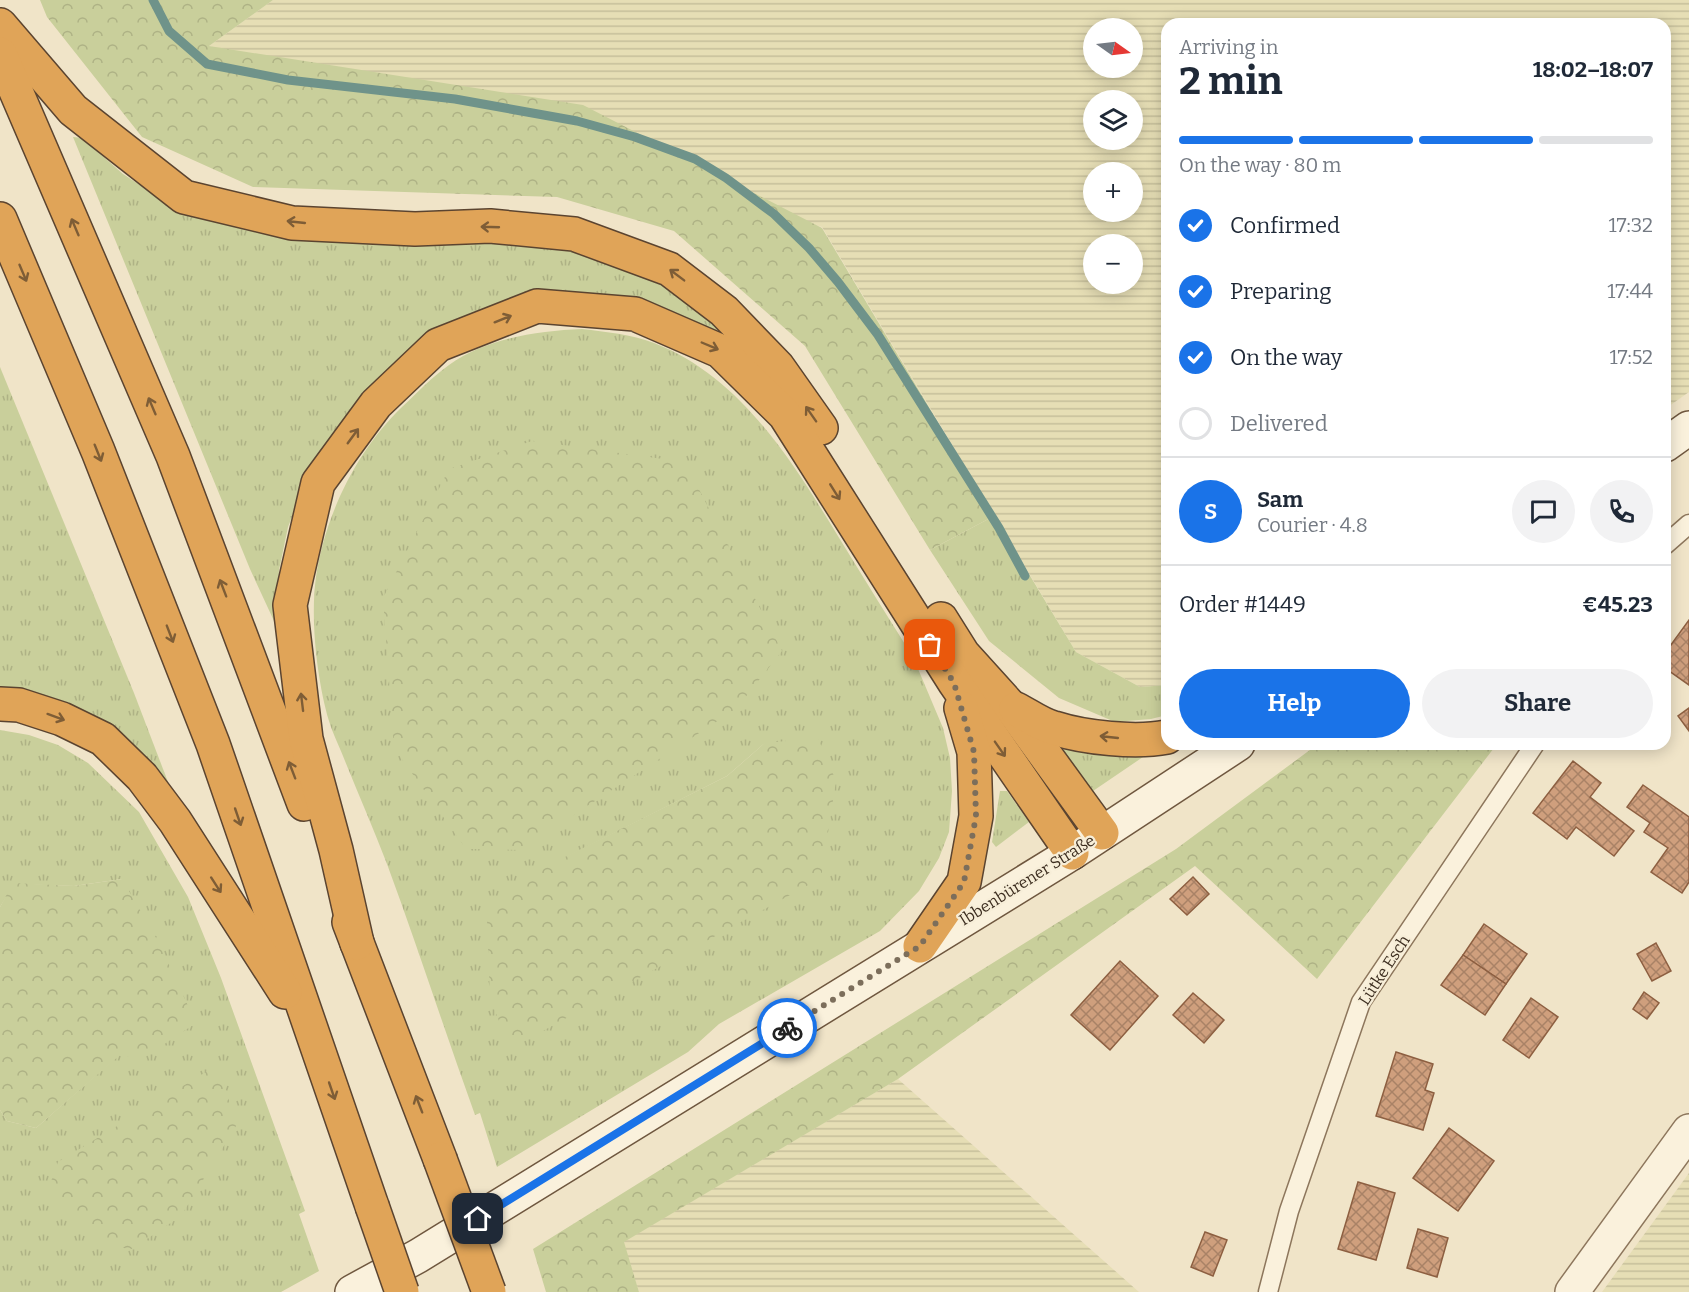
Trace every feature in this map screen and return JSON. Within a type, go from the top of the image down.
[{"type":"highway","points":[[0,25],[73,110],[184,196],[292,223],[415,229],[490,226],[574,234],[669,269],[724,311],[778,367],[821,428],[963,654],[1009,705],[1102,833]]},
{"type":"highway","points":[[0,54],[173,456],[489,1292]]},
{"type":"highway","points":[[0,219],[98,451],[213,744],[402,1292]]},
{"type":"highway","points":[[357,943],[336,850],[306,739],[290,605],[318,483],[376,404],[438,345],[537,306],[635,314],[720,351],[786,415],[954,683],[1072,853]]},
{"type":"highway","points":[[920,946],[964,882],[976,816],[974,752],[954,683]]},
{"type":"highway","points":[[0,704],[19,705],[62,719],[103,739],[142,777],[175,821],[313,1036]]},
{"type":"highway","points":[[1009,705],[1053,728],[1106,738],[1161,738]]},
{"type":"main road","points":[[1671,441],[1689,428]]},
{"type":"main road","name":"Ibbenbürener Straße","points":[[352,1292],[418,1256],[1072,853],[1229,750]]},
{"type":"main road","points":[[1572,1292],[1689,1131]]},
{"type":"lane","points":[[1671,540],[1689,524]]},
{"type":"lane","name":"Lütke Esch","points":[[1268,1292],[1289,1211],[1361,1002],[1530,750]]},
{"type":"shaded area","points":[[273,0],[1689,0],[1689,392],[1671,405],[1671,18],[1161,18],[1161,685],[1140,687],[1076,652],[822,227],[209,46]]},
{"type":"shaded area","points":[[898,1079],[1139,1292],[639,1292],[623,1242]]},
{"type":"shaded area","points":[[1689,1173],[1689,1292],[1602,1292]]},
{"type":"green space","points":[[40,0],[273,0],[209,46],[583,105],[822,228],[994,516],[930,550],[805,346],[674,231],[557,197],[253,187],[142,137],[47,17]]},
{"type":"green space","points":[[73,137],[82,138],[123,174],[160,198],[200,216],[254,231],[315,241],[554,243],[673,284],[747,349],[671,312],[640,302],[601,295],[567,293],[499,304],[302,491],[288,527],[279,570],[277,619],[274,621],[250,569]]},
{"type":"green space","points":[[582,329],[636,337],[685,358],[714,377],[739,400],[784,453],[913,657],[943,728],[950,758],[952,791],[949,832],[939,858],[919,891],[880,931],[719,1024],[688,1052],[497,1167],[480,1113],[475,1115],[387,864],[329,721],[321,687],[316,649],[314,594],[320,554],[335,507],[357,463],[386,424],[402,407],[443,370],[479,348],[530,334]],"holes":[[[765,743],[490,998],[525,878],[727,776]]]},
{"type":"green space","points":[[0,367],[134,693],[168,782],[164,784],[0,695]]},
{"type":"green space","points":[[532,441],[685,462],[782,651],[736,709],[520,850],[471,849],[464,846],[394,748],[383,598],[449,469]]},
{"type":"green space","points":[[994,516],[1076,652],[1140,687],[1161,685],[1161,716],[1115,722],[1059,698],[989,641],[930,550]]},
{"type":"green space","points":[[0,730],[29,735],[58,745],[88,763],[139,812],[188,897],[221,978],[305,1211],[299,1214],[319,1271],[281,1292],[0,1292],[0,1110],[7,1121],[36,1128],[120,1054],[122,879],[74,886],[14,884],[0,907]]},
{"type":"green space","points":[[818,738],[836,781],[821,878],[510,1049],[490,998],[487,920],[525,877],[727,776],[765,743]]},
{"type":"green space","points":[[1064,749],[1142,753],[1143,757],[1093,791],[1064,753]]},
{"type":"green space","points":[[1310,750],[1492,750],[1317,979],[1195,866],[898,1079],[624,1242],[639,1292],[546,1292],[533,1249],[1176,849]]},
{"type":"green space","points":[[1000,791],[1007,791],[1029,822],[996,847],[992,842]]},
{"type":"green space","points":[[122,879],[159,943],[196,1023],[142,1059],[120,1055],[36,1128],[7,1121],[0,1110],[0,907],[13,883],[74,886]]},
{"type":"green space","points":[[219,1064],[236,1126],[181,1216],[132,1249],[115,1247],[48,1190],[58,1162]]},
{"type":"building","points":[[1689,620],[1689,685],[1671,672],[1671,645]]},
{"type":"building","points":[[1689,708],[1689,731],[1678,716]]},
{"type":"building","points":[[1573,761],[1601,783],[1590,797],[1634,831],[1614,856],[1576,827],[1567,839],[1533,813]]},
{"type":"building","points":[[1643,785],[1689,817],[1689,882],[1682,893],[1651,872],[1668,848],[1644,832],[1650,823],[1627,807]]},
{"type":"building","points":[[1193,877],[1209,894],[1187,915],[1170,899]]},
{"type":"building","points":[[1484,924],[1527,954],[1506,984],[1463,955]]},
{"type":"building","points":[[1656,943],[1671,971],[1652,981],[1637,954]]},
{"type":"building","points":[[1463,955],[1506,984],[1485,1015],[1441,985]]},
{"type":"building","points":[[1120,961],[1158,996],[1110,1050],[1071,1015]]},
{"type":"building","points":[[1644,992],[1659,1003],[1647,1019],[1633,1009]]},
{"type":"building","points":[[1193,993],[1224,1020],[1204,1043],[1173,1015]]},
{"type":"building","points":[[1531,998],[1558,1017],[1529,1058],[1503,1040]]},
{"type":"building","points":[[1396,1052],[1433,1064],[1425,1090],[1434,1093],[1423,1130],[1376,1116]]},
{"type":"building","points":[[1449,1128],[1494,1161],[1458,1211],[1413,1178]]},
{"type":"building","points":[[1358,1182],[1395,1193],[1376,1260],[1338,1249]]},
{"type":"building","points":[[1418,1229],[1448,1238],[1437,1277],[1407,1268]]},
{"type":"building","points":[[1205,1232],[1227,1240],[1213,1276],[1191,1267]]},
{"type":"waterway","points":[[153,0],[169,31],[207,64],[288,80],[455,99],[577,121],[635,137],[695,159],[726,178],[774,214],[809,248],[878,335],[999,528],[1025,576]]},
{"type":"way so far","points":[[787,1028],[920,946],[964,882],[976,816],[974,752],[954,683],[930,645]]},
{"type":"route","points":[[478,1219],[787,1028]]}]
